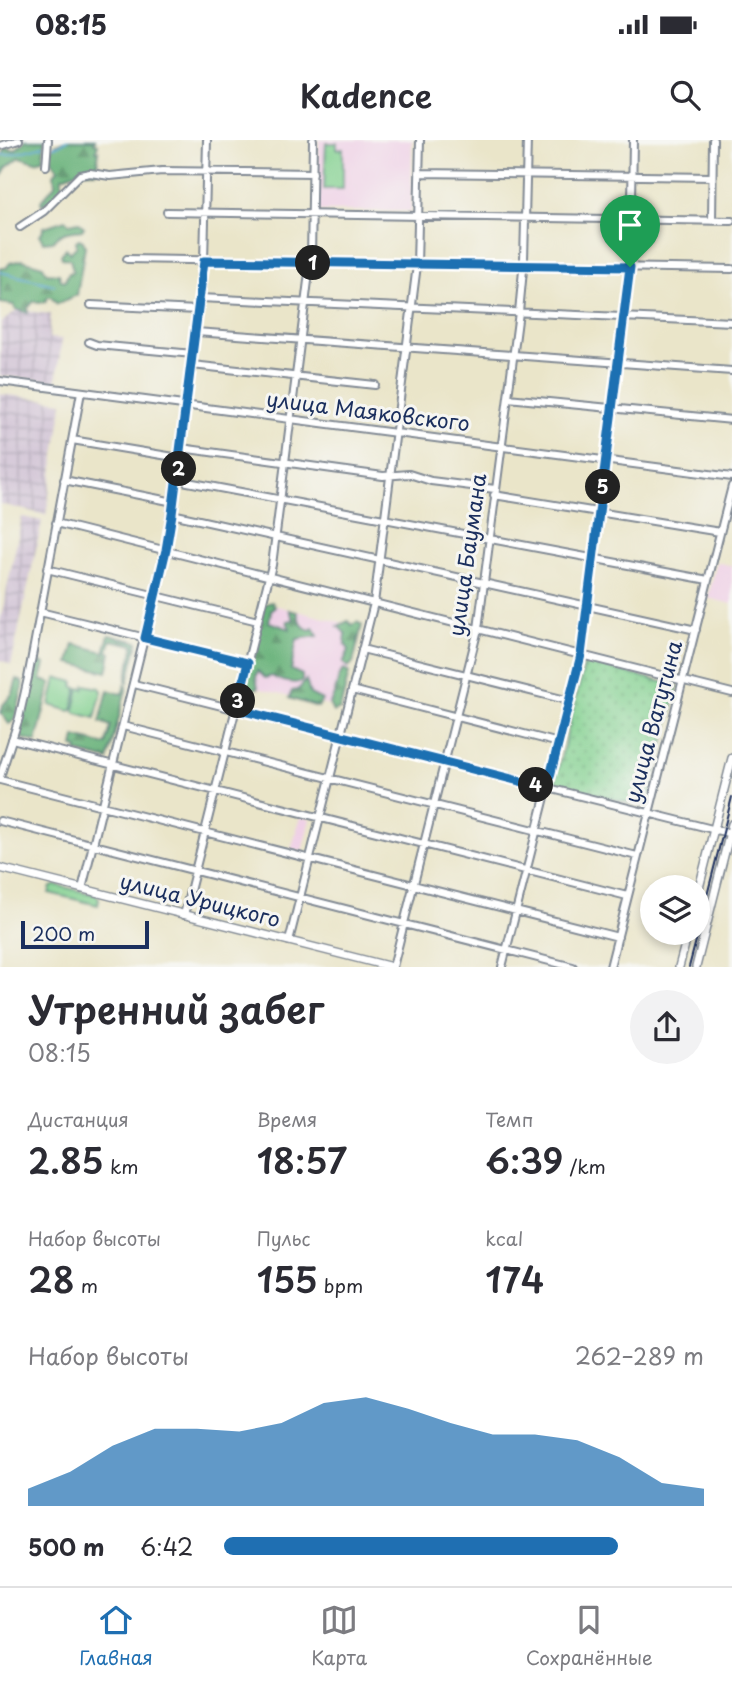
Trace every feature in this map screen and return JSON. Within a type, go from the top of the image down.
[{"type":"main road","points":[[702,875],[732,758]]},
{"type":"main road","points":[[696,967],[732,824]]},
{"type":"main road","name":"улица Урицкого","points":[[0,868],[392,967]]},
{"type":"main road","points":[[679,967],[685,945]]},
{"type":"street","points":[[0,146],[19,140]]},
{"type":"street","points":[[46,166],[48,140]]},
{"type":"street","points":[[82,889],[166,550],[204,261],[207,140]]},
{"type":"street","points":[[184,915],[270,576],[310,263],[313,140]]},
{"type":"street","points":[[289,941],[374,603],[417,265],[420,140]]},
{"type":"street","name":"улица Баумана","points":[[392,967],[478,629],[494,492],[520,312],[526,218],[527,140]]},
{"type":"street","points":[[502,967],[581,655],[630,267],[633,140]]},
{"type":"street","points":[[712,221],[713,140]]},
{"type":"street","points":[[20,227],[58,199],[72,181],[80,175],[90,173],[110,176],[162,170],[313,173]]},
{"type":"street","points":[[419,173],[712,177]]},
{"type":"street","points":[[167,212],[732,221]]},
{"type":"street","points":[[127,259],[732,269]]},
{"type":"street","points":[[200,298],[732,322]]},
{"type":"street","points":[[91,305],[198,310]]},
{"type":"street","points":[[196,332],[732,372]]},
{"type":"street","points":[[89,342],[193,354]]},
{"type":"street","points":[[192,365],[375,384]]},
{"type":"street","name":"улица Маяковского","points":[[0,381],[732,477]]},
{"type":"street","points":[[81,392],[25,691],[0,778],[618,937]]},
{"type":"street","points":[[508,398],[732,420]]},
{"type":"street","points":[[72,440],[180,458]]},
{"type":"street","points":[[181,447],[390,477],[409,474],[431,481],[720,532]]},
{"type":"street","points":[[64,480],[174,502]]},
{"type":"street","points":[[177,480],[708,580]]},
{"type":"street","name":"улица Ватутина","points":[[610,967],[732,486]]},
{"type":"street","points":[[172,514],[696,630]]},
{"type":"street","points":[[56,523],[732,693]]},
{"type":"street","points":[[47,569],[258,621]]},
{"type":"street","points":[[40,612],[248,663]]},
{"type":"street","points":[[362,649],[570,701]]},
{"type":"street","points":[[134,684],[731,834]]},
{"type":"street","points":[[352,690],[559,743]]},
{"type":"street","points":[[123,726],[637,856]]},
{"type":"street","points":[[12,739],[627,897]]},
{"type":"street","points":[[0,821],[573,967]]},
{"type":"shaded area","points":[[319,140],[412,140],[411,211],[318,211]]},
{"type":"shaded area","points":[[17,310],[51,314],[49,338],[62,339],[56,381],[0,376],[1,323]]},
{"type":"shaded area","points":[[0,394],[63,402],[46,515],[0,504]]},
{"type":"shaded area","points":[[22,517],[42,521],[11,665],[0,660],[0,622]]},
{"type":"shaded area","points":[[717,562],[732,566],[732,604],[708,598]]},
{"type":"shaded area","points":[[269,604],[360,627],[339,708],[249,686]]},
{"type":"shaded area","points":[[300,817],[310,819],[302,852],[291,850]]},
{"type":"green space","points":[[26,140],[45,140],[43,160],[35,162],[20,157],[6,168],[0,179],[1,158],[6,147],[15,150]]},
{"type":"green space","points":[[67,140],[95,140],[94,143],[98,144],[96,151],[99,151],[96,172],[77,172],[62,177],[62,191],[42,205],[41,201],[55,185],[54,174],[58,169],[48,155],[55,145]]},
{"type":"green space","points":[[326,143],[337,143],[337,149],[343,149],[343,189],[324,189]]},
{"type":"green space","points":[[65,220],[70,224],[78,222],[84,227],[82,230],[63,234],[53,241],[43,242],[40,236],[44,227]]},
{"type":"green space","points":[[79,239],[85,246],[77,295],[57,304],[51,297],[45,302],[34,301],[28,308],[28,313],[15,309],[14,305],[0,303],[0,268],[22,260],[43,266],[46,273],[59,274],[61,280],[65,281],[73,271],[70,259],[62,258],[61,255],[66,248],[70,253],[77,246],[76,241]]},
{"type":"green space","points":[[272,602],[275,607],[271,610],[269,622],[290,629],[287,621],[294,620],[289,610],[297,612],[303,625],[310,630],[313,628],[318,636],[297,639],[291,670],[302,675],[302,681],[287,682],[272,676],[265,678],[258,671],[258,688],[249,689],[244,680],[265,604]]},
{"type":"green space","points":[[348,621],[352,625],[357,622],[362,625],[353,663],[348,667],[343,663],[349,650],[345,644],[346,634],[338,626]]},
{"type":"green space","points":[[109,635],[138,642],[128,682],[126,681],[134,645],[111,640],[107,672],[69,663],[74,644],[104,652]]},
{"type":"green space","points":[[37,662],[45,664],[41,680],[51,683],[36,742],[18,737]]},
{"type":"green space","points":[[585,662],[678,686],[647,807],[554,785]]},
{"type":"green space","points":[[344,669],[349,673],[340,709],[333,712],[329,704]]},
{"type":"green space","points":[[17,679],[22,682],[23,687],[15,720],[9,724],[1,713],[3,705],[13,693]]},
{"type":"green space","points":[[56,679],[74,682],[73,686],[77,688],[70,711],[50,705]]},
{"type":"green space","points":[[306,680],[310,694],[322,700],[318,707],[289,698],[292,691],[298,690]]},
{"type":"green space","points":[[85,685],[100,688],[102,691],[95,718],[74,710],[79,688],[84,689]]},
{"type":"green space","points":[[125,685],[127,686],[108,760],[77,752],[78,748],[73,747],[75,737],[106,745],[111,726],[100,722],[108,690],[122,694]]},
{"type":"green space","points":[[56,885],[96,895],[99,898],[98,905],[49,893],[51,887]]},
{"type":"waterway","points":[[51,146],[68,140]]},
{"type":"waterway","points":[[0,155],[43,146]]},
{"type":"waterway","points":[[0,272],[55,285]]},
{"type":"tram line","points":[[710,884],[732,797]]},
{"type":"tram line","points":[[689,967],[695,945]]},
{"type":"route","points":[[204,261],[630,267],[581,655],[547,788],[236,709],[248,663],[145,638],[166,550],[178,478],[204,261]]}]
